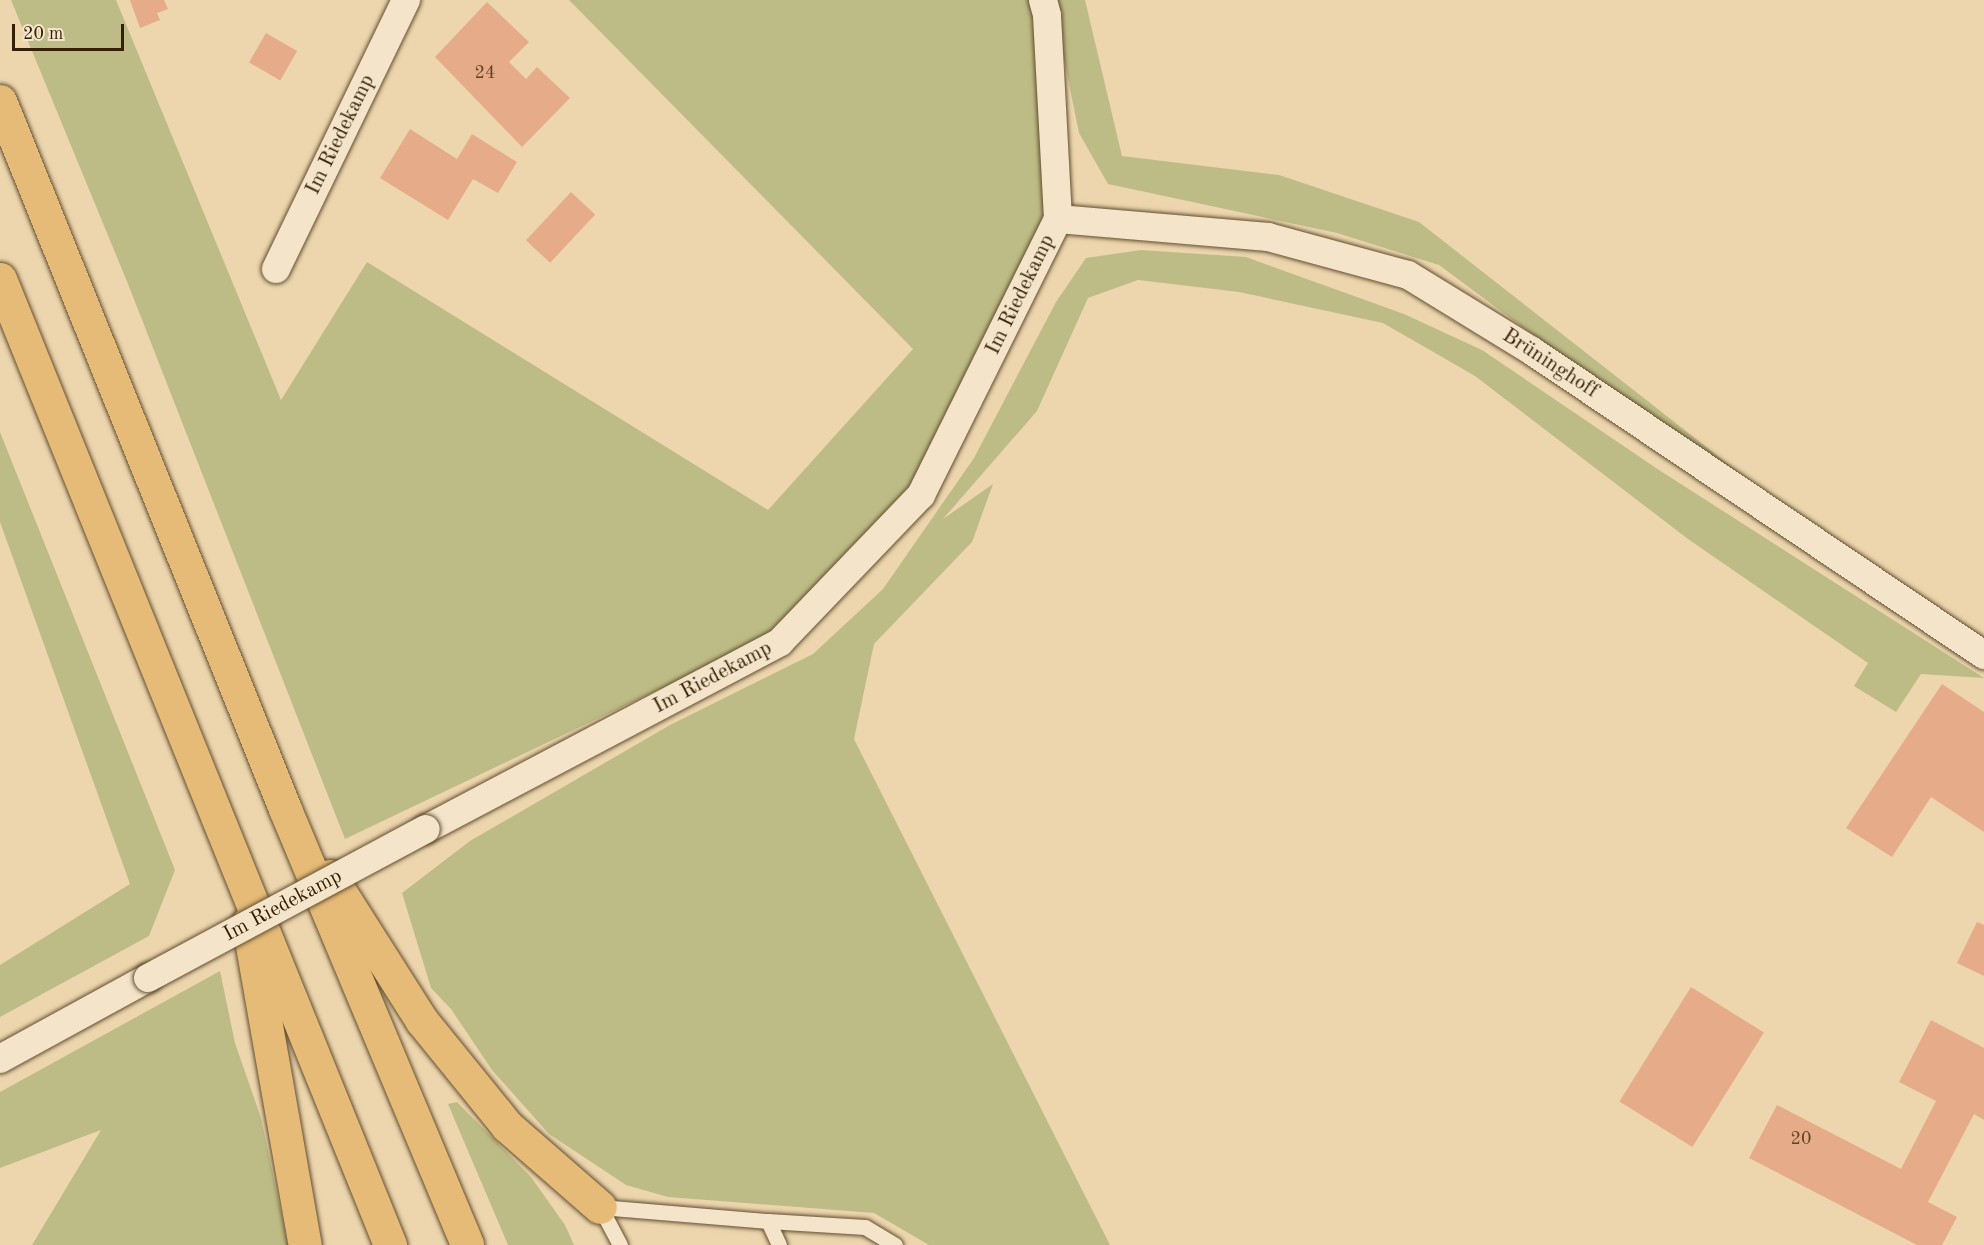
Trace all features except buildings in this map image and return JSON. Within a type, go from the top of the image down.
[{"type":"highway","points":[[0,100],[285,808],[467,1245]]},
{"type":"highway","points":[[0,279],[235,856],[390,1245]]},
{"type":"highway","points":[[285,808],[422,1021],[507,1126],[600,1207]]},
{"type":"highway","points":[[235,856],[305,1245]]},
{"type":"street","name":"Im Riedekamp","points":[[276,269],[406,0]]},
{"type":"street","name":"Im Riedekamp","points":[[0,1059],[426,829],[780,642],[921,495],[1058,219],[1047,15],[1042,0]]},
{"type":"street","name":"Brüninghoff","points":[[1058,219],[1268,237],[1408,275],[1532,351],[1984,655]]},
{"type":"lane","points":[[600,1207],[865,1227],[896,1245]]},
{"type":"lane","points":[[600,1207],[620,1245]]},
{"type":"lane","points":[[768,1221],[779,1245]]},
{"type":"shaded area","points":[[11,0],[116,0],[281,400],[367,262],[768,510],[913,349],[569,0],[1034,0],[1052,218],[916,486],[775,634],[345,839],[128,284]]},
{"type":"shaded area","points":[[1052,0],[1085,0],[1122,156],[1279,175],[1419,222],[1737,471],[1737,486],[1439,265],[1337,233],[1108,184],[1079,133]]},
{"type":"shaded area","points":[[1141,250],[1246,257],[1404,314],[1482,350],[1659,470],[1984,678],[1921,674],[1896,712],[1854,686],[1868,663],[1688,539],[1475,376],[1383,323],[1239,292],[1138,280],[1088,298],[1037,411],[943,519],[993,484],[972,542],[874,644],[854,739],[1110,1245],[929,1245],[874,1213],[668,1197],[626,1185],[549,1134],[492,1070],[451,1009],[431,988],[402,893],[470,841],[670,725],[813,654],[883,589],[974,458],[1056,302],[1086,258]]},
{"type":"shaded area","points":[[0,432],[175,870],[149,936],[0,1017],[0,965],[130,884],[0,522]]},
{"type":"shaded area","points":[[220,971],[235,1043],[261,1118],[288,1245],[32,1245],[101,1130],[0,1168],[0,1092]]},
{"type":"shaded area","points":[[457,1102],[531,1177],[565,1225],[574,1245],[508,1245],[448,1104]]}]
